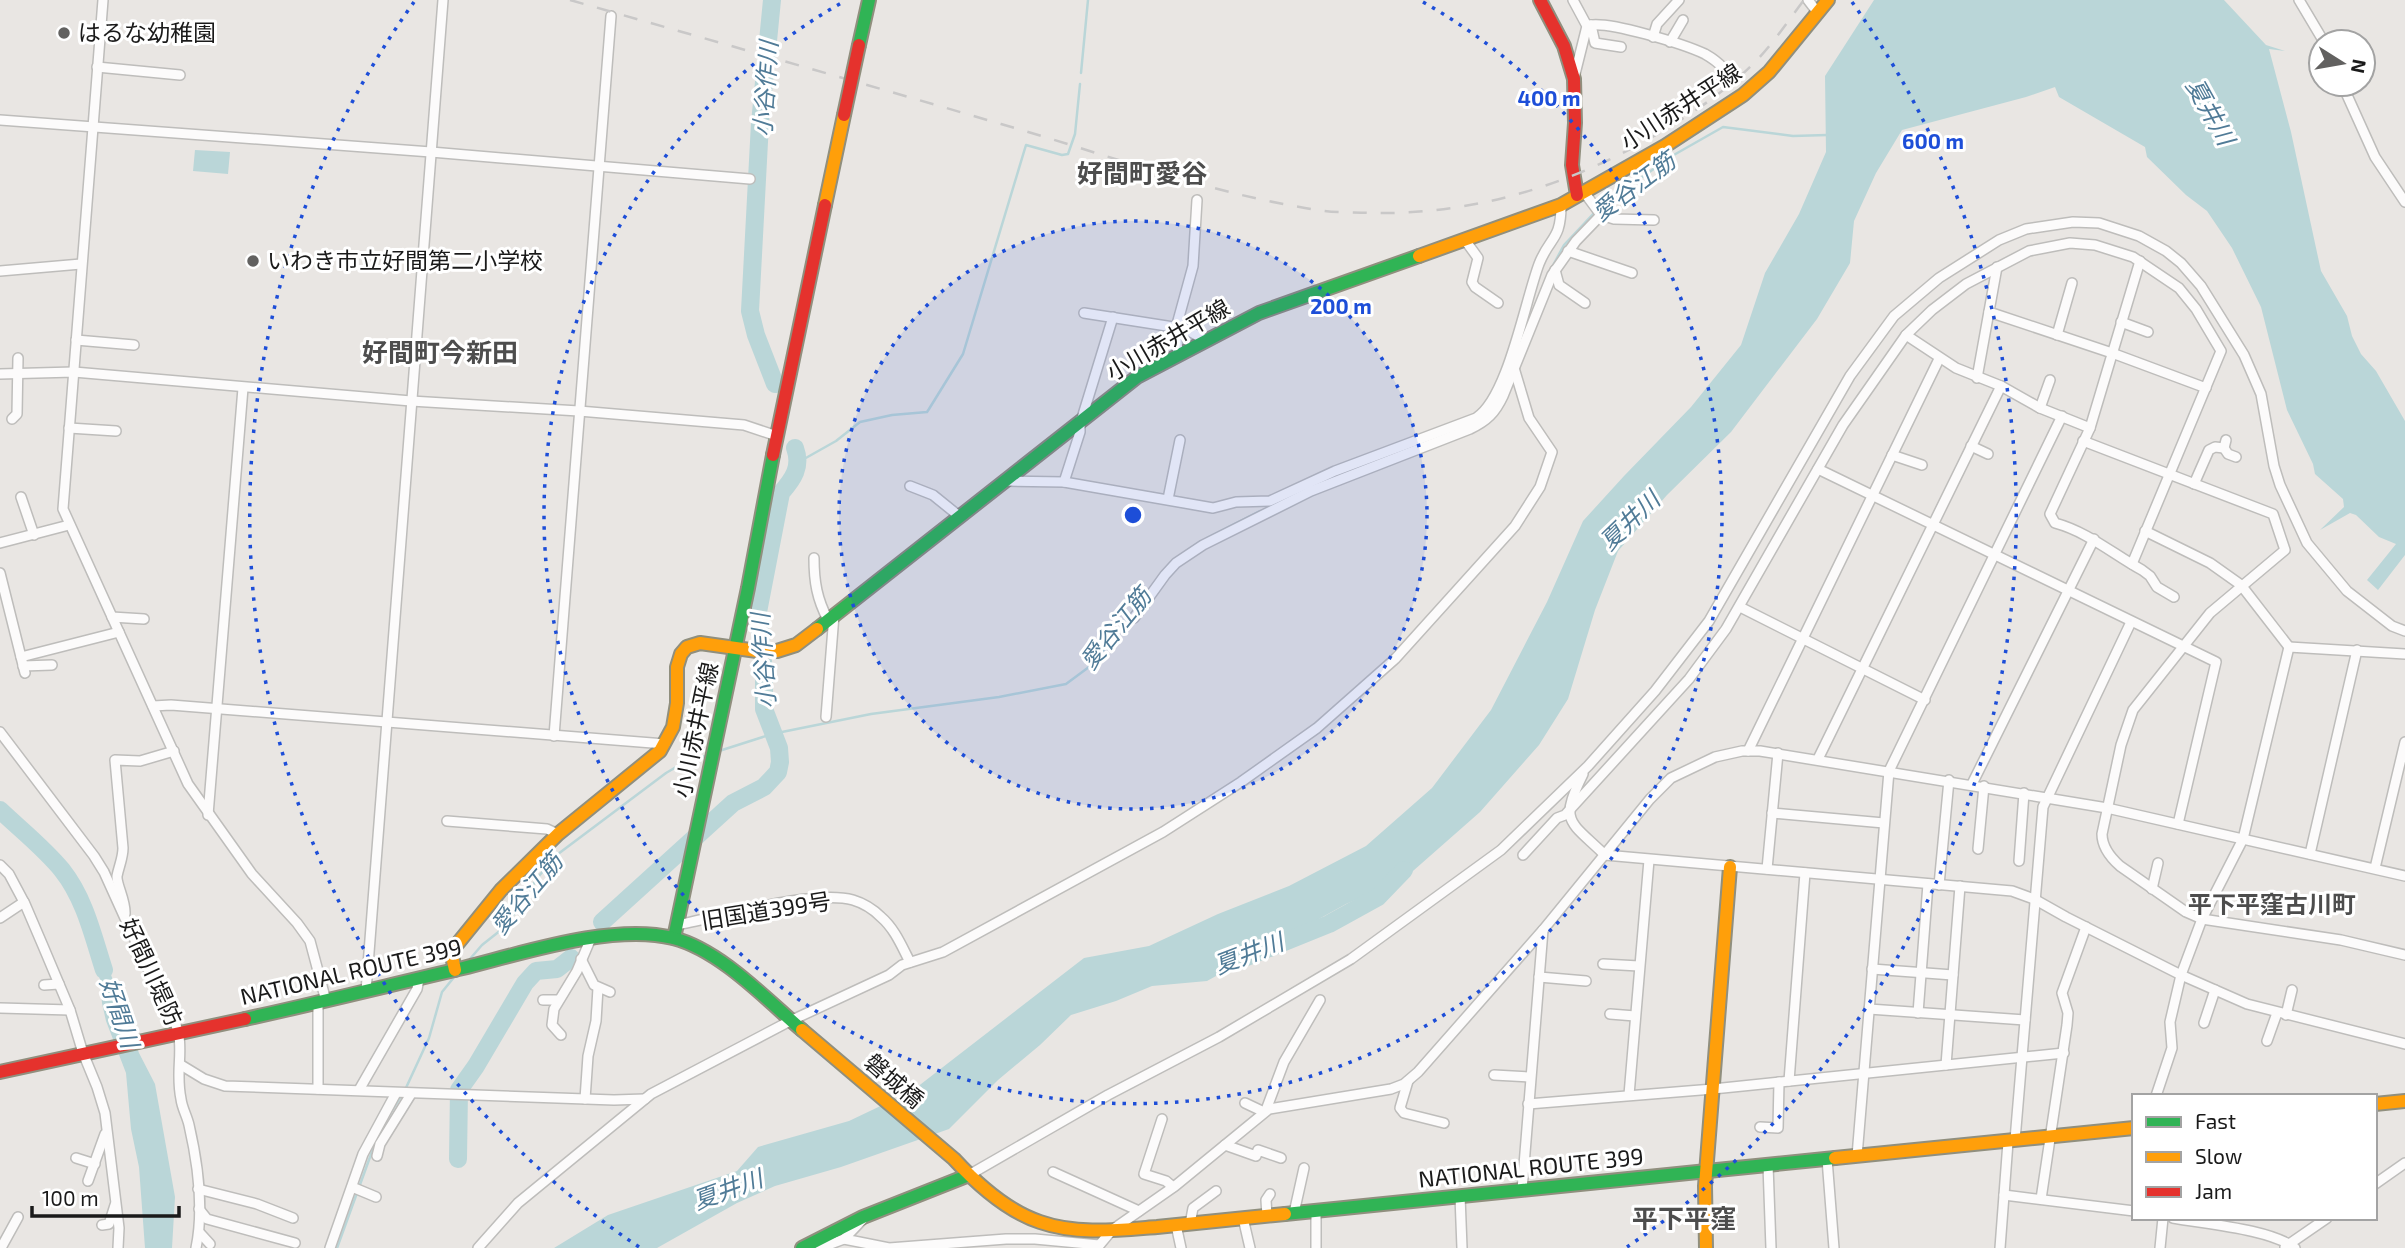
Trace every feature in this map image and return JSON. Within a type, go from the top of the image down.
[{"type":"main road","points":[[455,970],[452,956],[454,948],[500,890],[558,834],[655,757],[665,744],[675,713],[677,667],[684,649],[700,643],[736,648],[777,436],[869,0]]},
{"type":"main road","points":[[1540,0],[1564,46],[1574,79],[1572,165],[1581,194]]},
{"type":"main road","name":"小川赤井平線","points":[[676,932],[736,648],[777,651],[796,645],[1081,419],[1137,377],[1178,354],[1259,313],[1561,205],[1665,146],[1744,95],[1769,72],[1829,0]]},
{"type":"main road","points":[[1706,1248],[1706,1171],[1730,867]]},
{"type":"main road","name":"NATIONAL ROUTE 399","points":[[0,1072],[591,938],[637,933],[676,932],[709,953],[807,1034]]},
{"type":"main road","name":"磐城橋","points":[[807,1034],[954,1159]]},
{"type":"main road","points":[[2377,1104],[2405,1101]]},
{"type":"main road","name":"NATIONAL ROUTE 399","points":[[954,1159],[969,1175],[1016,1212],[1040,1222],[1070,1229],[1112,1230],[2132,1128]]},
{"type":"main road","points":[[802,1248],[836,1227],[969,1175]]},
{"type":"street","points":[[103,0],[62,505],[188,784],[251,874],[298,923],[310,941],[322,1001],[318,1089]]},
{"type":"street","points":[[366,991],[443,0]]},
{"type":"street","points":[[1573,0],[1589,25],[1595,43],[1621,47]]},
{"type":"street","points":[[1653,37],[1657,24],[1679,0]]},
{"type":"street","points":[[1808,0],[1818,13]]},
{"type":"street","points":[[2299,0],[2316,28]]},
{"type":"street","points":[[554,736],[611,16]]},
{"type":"street","points":[[1670,43],[1683,20]]},
{"type":"street","points":[[1574,79],[1589,25]]},
{"type":"street","points":[[1589,25],[1619,28],[1653,37],[1705,54],[1723,68]]},
{"type":"street","points":[[97,67],[180,75]]},
{"type":"street","points":[[2348,98],[2375,157],[2405,202]]},
{"type":"street","points":[[0,120],[750,179]]},
{"type":"street","points":[[1581,194],[1601,215],[1614,219],[1654,220]]},
{"type":"street","points":[[1178,354],[1176,328],[1193,266],[1197,200]]},
{"type":"street","points":[[1003,481],[1065,482],[1213,508],[1236,502],[1270,501],[1347,466],[1480,415],[1489,407],[1507,364],[1538,266],[1557,235],[1561,223],[1561,205]]},
{"type":"street","points":[[1134,618],[1176,563],[1203,545],[1311,491],[1486,421],[1496,410],[1555,270],[1568,251],[1601,215]]},
{"type":"street","points":[[969,1175],[1108,1095],[1219,1037],[1351,959],[1501,850],[1584,769],[1655,691],[1709,621],[1850,376],[1894,316],[1939,278],[1999,240],[2026,229],[2073,222],[2099,223],[2139,236],[2181,263],[2201,286],[2244,355],[2259,388],[2274,466],[2285,498],[2307,543],[2347,591],[2392,626],[2405,631]]},
{"type":"street","points":[[1465,240],[1478,258],[1472,282],[1498,303]]},
{"type":"street","points":[[1523,855],[1689,679],[1740,607],[1843,425],[1906,335],[1950,296],[2029,251],[2070,243],[2095,245],[2140,261],[2179,288],[2196,309],[2221,351],[2132,564]]},
{"type":"street","points":[[1568,251],[1632,273]]},
{"type":"street","points":[[2140,261],[2090,428],[2050,514],[2055,523],[2076,529],[2094,540],[2150,576],[2157,587],[2174,597]]},
{"type":"street","points":[[0,271],[81,264]]},
{"type":"street","points":[[1977,378],[1997,267]]},
{"type":"street","points":[[1555,270],[1559,285],[1585,303]]},
{"type":"street","points":[[2057,335],[2072,283]]},
{"type":"street","points":[[1989,312],[2206,388]]},
{"type":"street","points":[[1084,313],[1186,329],[1205,340]]},
{"type":"street","points":[[1065,482],[1080,432],[1081,419],[1113,317]]},
{"type":"street","points":[[2121,322],[2148,332]]},
{"type":"street","points":[[1906,335],[1938,359],[1977,378],[2001,386],[2040,408],[2090,428]]},
{"type":"street","points":[[76,340],[134,345]]},
{"type":"street","points":[[12,419],[17,414],[18,358]]},
{"type":"street","points":[[1748,751],[1938,359]]},
{"type":"street","points":[[478,1248],[518,1203],[645,1099],[790,1021],[889,975],[902,965],[943,951],[1163,832],[1317,728],[1395,659],[1470,579],[1515,526],[1540,487],[1551,450],[1529,418],[1514,368]]},
{"type":"street","points":[[0,374],[74,372],[411,401],[579,411],[744,425],[777,436]]},
{"type":"street","points":[[2040,408],[2050,380]]},
{"type":"street","points":[[1818,759],[2001,386]]},
{"type":"street","points":[[208,815],[243,388]]},
{"type":"street","points":[[1857,1156],[1889,771],[2062,416]]},
{"type":"street","points":[[69,428],[116,431]]},
{"type":"street","points":[[1168,499],[1180,440]]},
{"type":"street","points":[[2083,441],[2273,514],[2285,550],[2241,584],[2210,613],[2133,710],[2121,745],[2107,808],[2102,834],[2104,844],[2120,866],[2186,912],[2202,919],[2342,940],[2405,955]]},
{"type":"street","points":[[2194,484],[2209,450],[2225,444],[2228,454],[2236,457]]},
{"type":"street","points":[[1971,446],[1988,454]]},
{"type":"street","points":[[1892,455],[1922,465]]},
{"type":"street","points":[[1818,468],[2216,662],[2178,824]]},
{"type":"street","points":[[910,486],[933,495],[959,516]]},
{"type":"street","points":[[21,497],[34,535]]},
{"type":"street","points":[[0,543],[69,525]]},
{"type":"street","points":[[2145,531],[2210,563],[2241,584],[2289,647]]},
{"type":"street","points":[[1972,784],[2094,540]]},
{"type":"street","points":[[814,558],[815,588],[819,602],[831,618],[826,717]]},
{"type":"street","points":[[0,573],[23,666]]},
{"type":"street","points":[[1740,607],[1925,700]]},
{"type":"street","points":[[112,617],[144,619]]},
{"type":"street","points":[[2000,1248],[2004,1195],[2022,1058],[2043,807],[2130,622]]},
{"type":"street","points":[[23,666],[119,632]]},
{"type":"street","points":[[2289,647],[2405,654]]},
{"type":"street","points":[[2157,1094],[2172,1048],[2169,1022],[2181,975],[2202,919],[2243,839],[2289,647]]},
{"type":"street","points":[[2310,854],[2357,650]]},
{"type":"street","points":[[23,666],[52,665]]},
{"type":"street","points":[[153,706],[171,705],[665,744]]},
{"type":"street","name":"好間川堤防","points":[[0,732],[94,856],[180,1032],[180,1098],[188,1124],[198,1189],[199,1232],[196,1248]]},
{"type":"street","points":[[2375,868],[2405,742]]},
{"type":"street","points":[[124,916],[125,900],[117,879],[123,848],[115,760],[140,761],[174,751]]},
{"type":"street","points":[[844,1239],[855,1245],[889,1248],[1005,1243],[1035,1239],[1098,1247],[1112,1230],[1173,1187],[1265,1111],[1273,1107],[1391,1089],[1408,1081],[1543,930],[1650,799],[1671,779],[1715,757],[1748,751],[1778,753],[2046,796],[2405,876]]},
{"type":"street","points":[[1767,869],[1778,753]]},
{"type":"street","points":[[1584,769],[1569,809],[1572,823],[1605,855],[2012,891],[2034,899],[2085,927],[2215,990],[2282,1014],[2405,1042]]},
{"type":"street","points":[[1939,885],[1949,780]]},
{"type":"street","points":[[1978,849],[1984,786]]},
{"type":"street","points":[[2019,861],[2025,793]]},
{"type":"street","points":[[1772,813],[1884,823]]},
{"type":"street","points":[[447,821],[547,829],[558,834]]},
{"type":"street","points":[[1629,1095],[1649,860]]},
{"type":"street","points":[[2152,889],[2158,863]]},
{"type":"street","points":[[0,865],[9,874],[24,902],[70,1010],[97,1087],[107,1129],[119,1228],[118,1248]]},
{"type":"street","points":[[1760,1127],[1778,1128],[1805,873]]},
{"type":"street","points":[[1917,1013],[1928,884]]},
{"type":"street","points":[[1946,1065],[1960,886]]},
{"type":"street","name":"旧国道399号","points":[[676,932],[806,900],[830,897],[855,901],[882,917],[895,933],[910,962]]},
{"type":"street","points":[[0,918],[24,902]]},
{"type":"street","points":[[2041,1199],[2068,1013],[2062,993],[2085,927]]},
{"type":"street","points":[[1522,1190],[1543,930]]},
{"type":"street","points":[[561,1035],[554,1029],[552,1020],[558,1000],[591,938]]},
{"type":"street","points":[[581,959],[598,988],[585,1099]]},
{"type":"street","points":[[1603,964],[1639,967]]},
{"type":"street","points":[[1872,969],[1953,975]]},
{"type":"street","points":[[1539,977],[1586,981]]},
{"type":"street","points":[[359,1090],[417,989],[419,979]]},
{"type":"street","points":[[44,985],[59,984]]},
{"type":"street","points":[[598,988],[610,992]]},
{"type":"street","points":[[2204,1023],[2215,990]]},
{"type":"street","points":[[2267,1041],[2292,990]]},
{"type":"street","points":[[543,1000],[558,1000]]},
{"type":"street","points":[[1265,1111],[1284,1062],[1320,1000]]},
{"type":"street","points":[[0,1008],[70,1010]]},
{"type":"street","points":[[1869,1009],[2025,1020]]},
{"type":"street","points":[[1610,1014],[1635,1016]]},
{"type":"street","points":[[1528,1104],[2063,1053]]},
{"type":"street","points":[[181,1065],[204,1079],[225,1086],[411,1094],[645,1099]]},
{"type":"street","points":[[1494,1075],[1530,1077]]},
{"type":"street","points":[[1408,1081],[1400,1108],[1404,1114],[1444,1123]]},
{"type":"street","points":[[330,1248],[370,1138],[396,1093]]},
{"type":"street","points":[[377,1156],[380,1144],[411,1094]]},
{"type":"street","points":[[1245,1104],[1265,1111]]},
{"type":"street","points":[[1162,1119],[1144,1174],[1167,1181],[1173,1187]]},
{"type":"street","points":[[88,1181],[107,1129]]},
{"type":"street","points":[[1225,1145],[1256,1156],[1258,1150],[1281,1158]]},
{"type":"street","points":[[76,1158],[95,1164]]},
{"type":"street","points":[[1827,1159],[1834,1248]]},
{"type":"street","points":[[2377,1183],[2405,1163]]},
{"type":"street","points":[[1768,1165],[1771,1248]]},
{"type":"street","points":[[1294,1213],[1304,1168]]},
{"type":"street","points":[[1053,1172],[1139,1211]]},
{"type":"street","points":[[352,1187],[376,1196]]},
{"type":"street","points":[[198,1189],[257,1204],[293,1218]]},
{"type":"street","points":[[1190,1224],[1193,1208],[1216,1191]]},
{"type":"street","points":[[1267,1216],[1266,1200],[1270,1194]]},
{"type":"street","points":[[2004,1195],[2132,1211]]},
{"type":"street","points":[[1460,1196],[1462,1248]]},
{"type":"street","points":[[102,1225],[109,1224],[116,1204]]},
{"type":"street","points":[[199,1209],[207,1219],[295,1243]]},
{"type":"street","points":[[1316,1211],[1316,1248]]},
{"type":"street","points":[[820,1248],[844,1239],[867,1214]]},
{"type":"street","points":[[1,1248],[5,1231],[18,1217]]},
{"type":"street","points":[[1243,1218],[1251,1248]]},
{"type":"street","points":[[2160,1248],[2163,1220]]},
{"type":"street","points":[[2184,1220],[2253,1233],[2290,1247],[2324,1220]]},
{"type":"street","points":[[1176,1225],[1181,1248]]},
{"type":"street","points":[[199,1232],[209,1244]]},
{"type":"water","points":[[1874,0],[2224,0],[2266,45],[2285,51],[2269,49],[2291,132],[2321,271],[2347,316],[2352,336],[2361,354],[2376,371],[2405,421],[2405,555],[2378,590],[2367,580],[2396,544],[2379,537],[2356,515],[2350,513],[2320,530],[2344,507],[2343,499],[2315,474],[2313,464],[2287,410],[2261,307],[2232,248],[2207,211],[2186,195],[2147,157],[2145,147],[2059,97],[2055,87],[1902,130],[1876,173],[1854,221],[1850,263],[1817,319],[1731,432],[1667,495],[1618,551],[1595,610],[1568,699],[1539,745],[1480,812],[1405,878],[1346,904],[1207,981],[1152,986],[1071,1015],[998,1080],[949,1129],[841,1167],[775,1186],[737,1203],[657,1248],[554,1248],[608,1215],[737,1171],[758,1147],[849,1121],[912,1091],[1084,958],[1149,946],[1218,914],[1289,886],[1366,846],[1432,788],[1491,710],[1547,602],[1583,521],[1691,407],[1741,345],[1765,273],[1799,214],[1826,152],[1825,76]]},
{"type":"water","points":[[195,150],[230,152],[228,174],[193,171]]},
{"type":"water","name":"好間川","points":[[95,930],[139,1053],[155,1084],[175,1197],[172,1248],[145,1248],[139,1167],[131,1129],[126,1073],[102,1003]]},
{"type":"waterway","name":"小谷作川","points":[[772,0],[760,123],[750,311],[775,384]]},
{"type":"waterway","points":[[1081,73],[1088,0]]},
{"type":"waterway","points":[[798,457],[804,459],[836,441],[860,422],[892,415],[927,412],[963,354],[1026,145],[1062,155],[1068,154],[1075,134],[1080,84]]},
{"type":"waterway","name":"愛谷江筋","points":[[1600,207],[1672,156],[1723,127],[1793,136],[1827,135]]},
{"type":"waterway","name":"愛谷江筋","points":[[1549,273],[1564,245],[1595,212]]},
{"type":"waterway","name":"小谷作川","points":[[602,922],[733,803],[764,787],[778,772],[779,748],[764,709],[764,671],[758,612],[781,493],[793,478],[797,467],[795,448]]},
{"type":"waterway","name":"愛谷江筋","points":[[1349,472],[1365,464]]},
{"type":"waterway","name":"愛谷江筋","points":[[1320,483],[1336,476]]},
{"type":"waterway","name":"愛谷江筋","points":[[1207,538],[1260,511]]},
{"type":"waterway","name":"愛谷江筋","points":[[1186,551],[1201,541]]},
{"type":"waterway","name":"愛谷江筋","points":[[719,751],[772,734],[871,714],[999,697],[1066,684],[1093,664],[1154,583]]},
{"type":"waterway","name":"愛谷江筋","points":[[469,960],[482,945],[506,926],[538,877],[558,854],[666,773],[683,763],[709,755]]},
{"type":"waterway","name":"好間川","points":[[0,810],[48,854],[70,881],[88,918],[104,970]]},
{"type":"waterway","name":"夏井川","points":[[1237,961],[1329,924],[1378,897],[1404,870]]},
{"type":"waterway","name":"小谷作川","points":[[458,1159],[459,1090],[525,983],[536,971],[557,969],[571,958]]},
{"type":"waterway","name":"愛谷江筋","points":[[405,1090],[429,1038],[442,992],[455,976]]},
{"type":"waterway","name":"愛谷江筋","points":[[388,1117],[401,1096]]},
{"type":"waterway","name":"愛谷江筋","points":[[337,1248],[378,1135]]},
{"type":"railway","points":[[570,0],[947,108],[1198,184],[1318,210],[1371,213],[1450,208],[1526,192],[1563,179],[1634,147],[1702,105],[1744,72],[1761,56],[1804,0]]},
{"type":"traffic: fast","points":[[859,45],[869,0]]},
{"type":"traffic: fast","points":[[817,629],[1137,377],[1259,313],[1419,256]]},
{"type":"traffic: fast","points":[[674,938],[748,588],[773,455]]},
{"type":"traffic: fast","points":[[245,1019],[568,942],[623,934],[649,934],[673,938],[708,953],[742,977],[802,1030]]},
{"type":"traffic: fast","points":[[1285,1214],[1835,1158]]},
{"type":"traffic: fast","points":[[802,1248],[863,1217],[969,1175]]},
{"type":"traffic: slow","points":[[1419,256],[1561,205],[1665,146],[1743,95],[1769,72],[1828,0]]},
{"type":"traffic: slow","points":[[825,205],[844,115]]},
{"type":"traffic: slow","points":[[455,970],[452,956],[454,948],[501,890],[558,834],[660,751],[673,727],[677,703],[677,667],[681,654],[687,647],[700,643],[777,651],[796,645],[817,629]]},
{"type":"traffic: slow","points":[[1706,1248],[1705,1186],[1730,867]]},
{"type":"traffic: slow","points":[[802,1030],[954,1159],[993,1196],[1040,1222],[1068,1229],[1113,1230],[1285,1214]]},
{"type":"traffic: slow","points":[[2377,1104],[2405,1101]]},
{"type":"traffic: slow","points":[[1835,1158],[2132,1128]]},
{"type":"traffic: jam","points":[[1540,0],[1564,46],[1574,79],[1572,165],[1577,195]]},
{"type":"traffic: jam","points":[[844,115],[859,45]]},
{"type":"traffic: jam","points":[[773,455],[825,205]]},
{"type":"traffic: jam","points":[[0,1072],[245,1019]]},
{"type":"place","name":"はるな幼稚園","points":[[64,33]]},
{"type":"place","name":"いわき市立好間第二小学校","points":[[253,261]]},
{"type":"district","name":"好間町愛谷","points":[[1142,174]]},
{"type":"district","name":"好間町今新田","points":[[440,353]]},
{"type":"district","name":"平下平窪古川町","points":[[2272,905]]},
{"type":"district","name":"平下平窪","points":[[1684,1219]]}]
